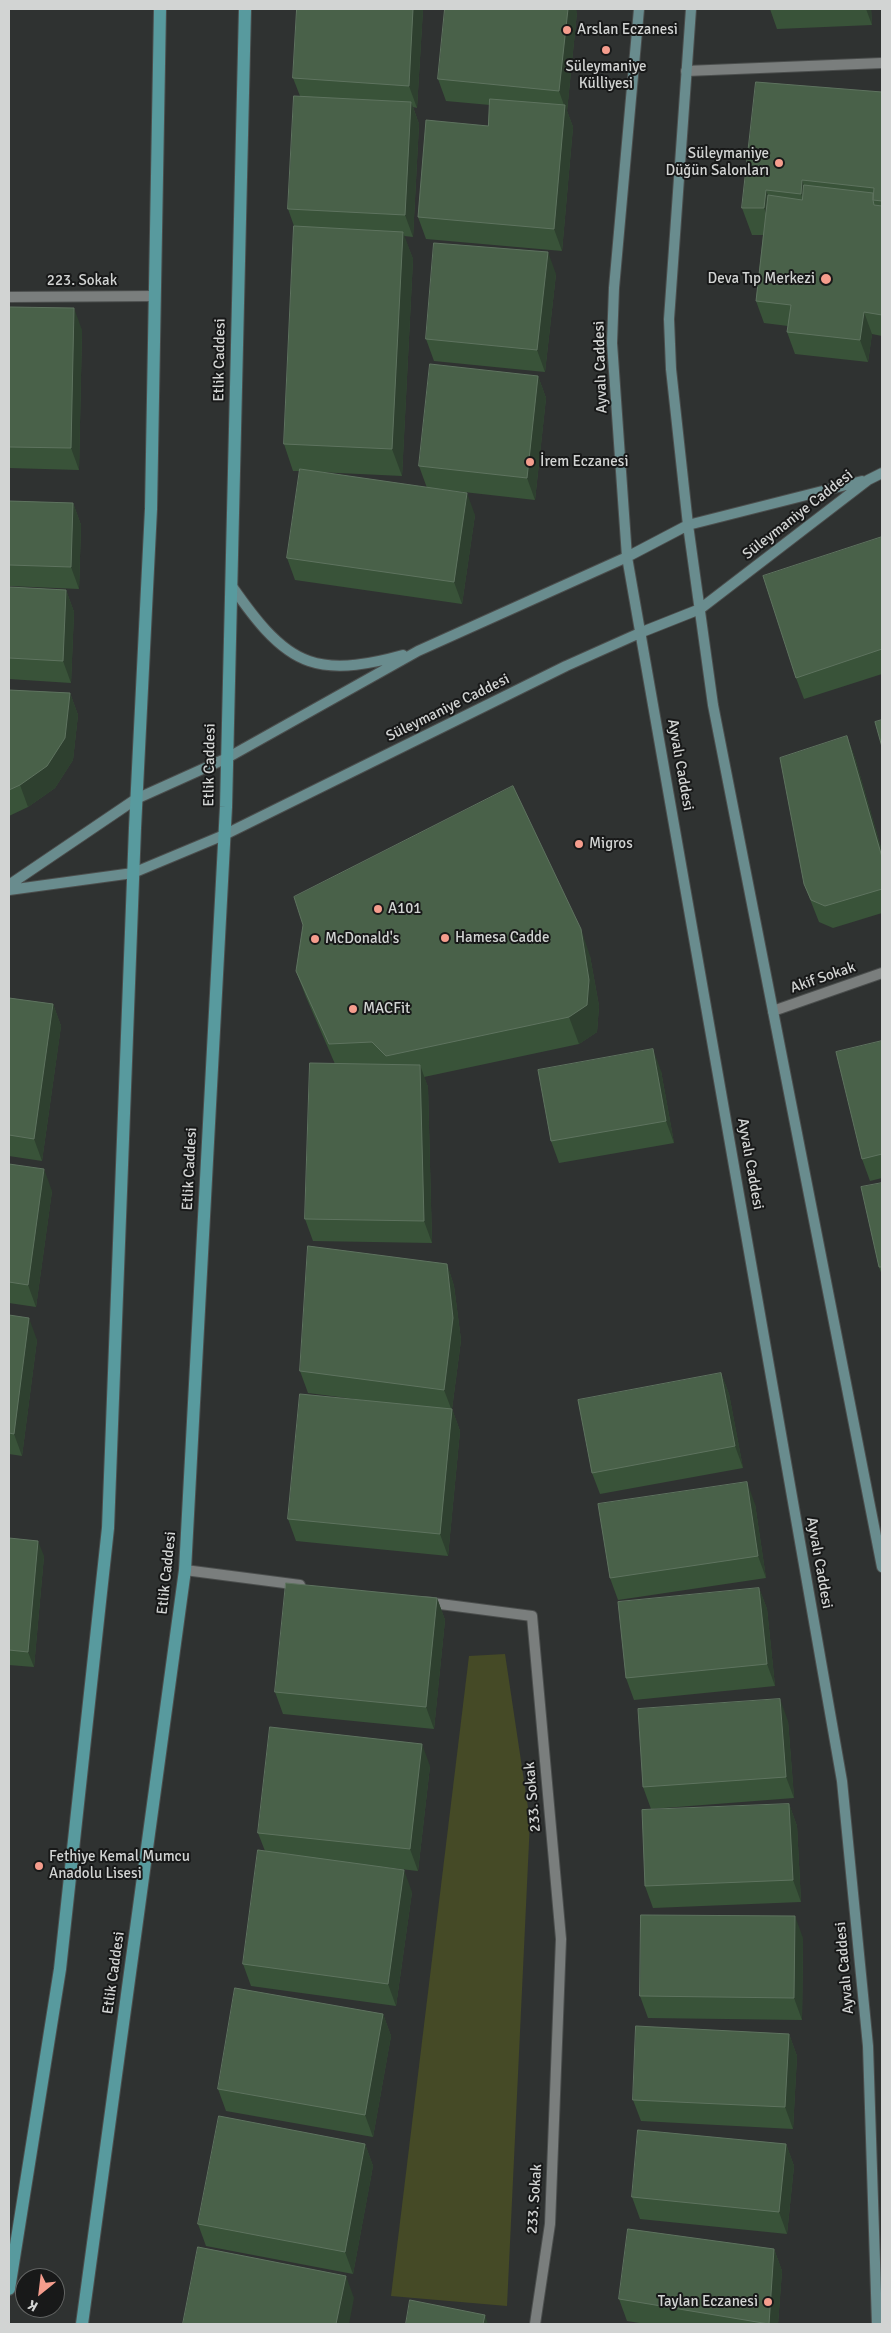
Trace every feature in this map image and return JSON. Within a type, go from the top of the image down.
[{"type":"main road","points":[[9,2289],[60,1970],[108,1528],[136,799],[151,509],[160,9]]},
{"type":"main road","name":"Etlik Caddesi","points":[[82,2324],[185,1570],[224,835],[245,9]]},
{"type":"main road","name":"Ayvalı Caddesi","points":[[639,9],[614,288],[612,343],[627,557],[642,632],[842,1781],[868,2046],[877,2324]]},
{"type":"main road","points":[[691,9],[669,319],[671,369],[688,525],[713,704],[882,1567]]},
{"type":"main road","name":"Süleymaniye Caddesi","points":[[9,890],[133,874],[224,835],[566,666],[642,632],[700,609],[868,480],[882,473]]},
{"type":"main road","name":"Süleymaniye Caddesi","points":[[9,885],[136,799],[226,758],[418,651],[627,557],[688,525],[868,480]]},
{"type":"main road","name":"Süleymaniye Caddesi","points":[[231,585],[252,614],[279,644],[308,661],[334,665],[374,662],[418,651]]},
{"type":"street","points":[[686,71],[882,63]]},
{"type":"street","name":"223. Sokak","points":[[9,297],[155,296]]},
{"type":"street","name":"Akif Sokak","points":[[773,1011],[882,973]]},
{"type":"street","points":[[185,1570],[314,1587]]},
{"type":"street","name":"233. Sokak","points":[[413,1600],[532,1616],[561,1939],[550,2224],[536,2324]]},
{"type":"green space","points":[[505,1654],[530,1821],[507,2306],[391,2296],[469,1656]]},
{"type":"building","points":[[297,9],[413,9],[409,86],[293,78]]},
{"type":"building","points":[[445,9],[568,9],[559,91],[438,79]]},
{"type":"building","points":[[756,82],[882,92],[882,201],[873,200],[874,188],[802,180],[801,194],[766,190],[764,208],[742,208]]},
{"type":"building","points":[[294,96],[411,102],[405,215],[288,209]]},
{"type":"building","points":[[490,99],[565,105],[554,229],[418,217],[426,120],[488,126]]},
{"type":"building","name":"Deva Tıp Merkezi","points":[[804,185],[873,193],[874,205],[882,206],[882,315],[864,312],[860,340],[787,332],[791,305],[756,301],[768,195],[802,200]]},
{"type":"building","points":[[294,226],[403,232],[392,449],[284,444]]},
{"type":"building","points":[[434,243],[548,252],[537,350],[426,339]]},
{"type":"building","points":[[9,307],[74,308],[71,448],[9,447]]},
{"type":"building","points":[[430,364],[538,376],[527,478],[419,466]]},
{"type":"building","points":[[300,469],[467,493],[454,582],[287,558]]},
{"type":"building","points":[[9,501],[73,503],[71,567],[9,565]]},
{"type":"building","points":[[882,537],[882,649],[796,678],[763,576]]},
{"type":"building","points":[[9,587],[66,590],[63,661],[9,658]]},
{"type":"building","points":[[9,690],[70,693],[65,738],[47,766],[20,785],[9,790]]},
{"type":"building","points":[[882,720],[882,747],[875,722]]},
{"type":"building","points":[[847,736],[882,857],[882,889],[825,906],[811,900],[804,884],[780,758]]},
{"type":"building","name":"Hamesa Cadde","points":[[513,786],[581,929],[589,980],[587,1005],[569,1017],[386,1056],[372,1042],[329,1044],[296,971],[303,925],[294,897]]},
{"type":"building","points":[[9,998],[53,1004],[34,1139],[9,1135]]},
{"type":"building","points":[[882,1041],[882,1154],[862,1159],[836,1052]]},
{"type":"building","points":[[653,1049],[666,1121],[551,1141],[538,1070]]},
{"type":"building","points":[[310,1063],[420,1065],[424,1221],[305,1219]]},
{"type":"building","points":[[9,1164],[44,1169],[28,1285],[9,1282]]},
{"type":"building","points":[[882,1183],[882,1267],[879,1267],[861,1187]]},
{"type":"building","points":[[308,1246],[447,1264],[453,1318],[444,1390],[300,1371]]},
{"type":"building","points":[[9,1315],[29,1318],[14,1434],[9,1433]]},
{"type":"building","points":[[721,1373],[735,1446],[592,1473],[578,1400]]},
{"type":"building","points":[[300,1394],[452,1409],[440,1534],[288,1519]]},
{"type":"building","points":[[747,1482],[758,1556],[610,1578],[598,1504]]},
{"type":"building","points":[[9,1538],[38,1541],[28,1652],[9,1650]]},
{"type":"building","points":[[286,1583],[437,1598],[426,1707],[275,1692]]},
{"type":"building","points":[[759,1588],[767,1664],[626,1678],[618,1602]]},
{"type":"building","points":[[780,1699],[786,1777],[643,1787],[638,1709]]},
{"type":"building","points":[[270,1727],[422,1744],[410,1849],[258,1833]]},
{"type":"building","points":[[789,1804],[793,1880],[645,1886],[642,1810]]},
{"type":"building","points":[[258,1850],[404,1870],[388,1984],[243,1964]]},
{"type":"building","points":[[641,1915],[795,1916],[794,1998],[640,1996]]},
{"type":"building","points":[[235,1988],[383,2014],[365,2115],[218,2089]]},
{"type":"building","points":[[636,2026],[789,2034],[785,2107],[633,2100]]},
{"type":"building","points":[[219,2116],[365,2144],[345,2252],[198,2224]]},
{"type":"building","points":[[638,2130],[786,2144],[779,2212],[632,2197]]},
{"type":"building","points":[[628,2229],[774,2249],[769,2324],[619,2299]]},
{"type":"building","points":[[198,2247],[346,2276],[336,2324],[183,2324]]},
{"type":"building","points":[[410,2300],[485,2315],[483,2324],[406,2324]]},
{"type":"place","name":"Arslan Eczanesi","points":[[567,30]]},
{"type":"place","name":"Süleymaniye Külliyesi","points":[[606,50]]},
{"type":"place","name":"Süleymaniye Düğün Salonları","points":[[779,163]]},
{"type":"place","name":"Deva Tıp Merkezi","points":[[826,279]]},
{"type":"place","name":"İrem Eczanesi","points":[[530,462]]},
{"type":"place","name":"Migros","points":[[579,844]]},
{"type":"place","name":"A101","points":[[378,909]]},
{"type":"place","name":"Hamesa Cadde","points":[[445,938]]},
{"type":"place","name":"McDonald's","points":[[315,939]]},
{"type":"place","name":"MACFit","points":[[353,1009]]},
{"type":"place","name":"Fethiye Kemal Mumcu Anadolu Lisesi","points":[[39,1866]]},
{"type":"place","name":"Taylan Eczanesi","points":[[768,2302]]}]
